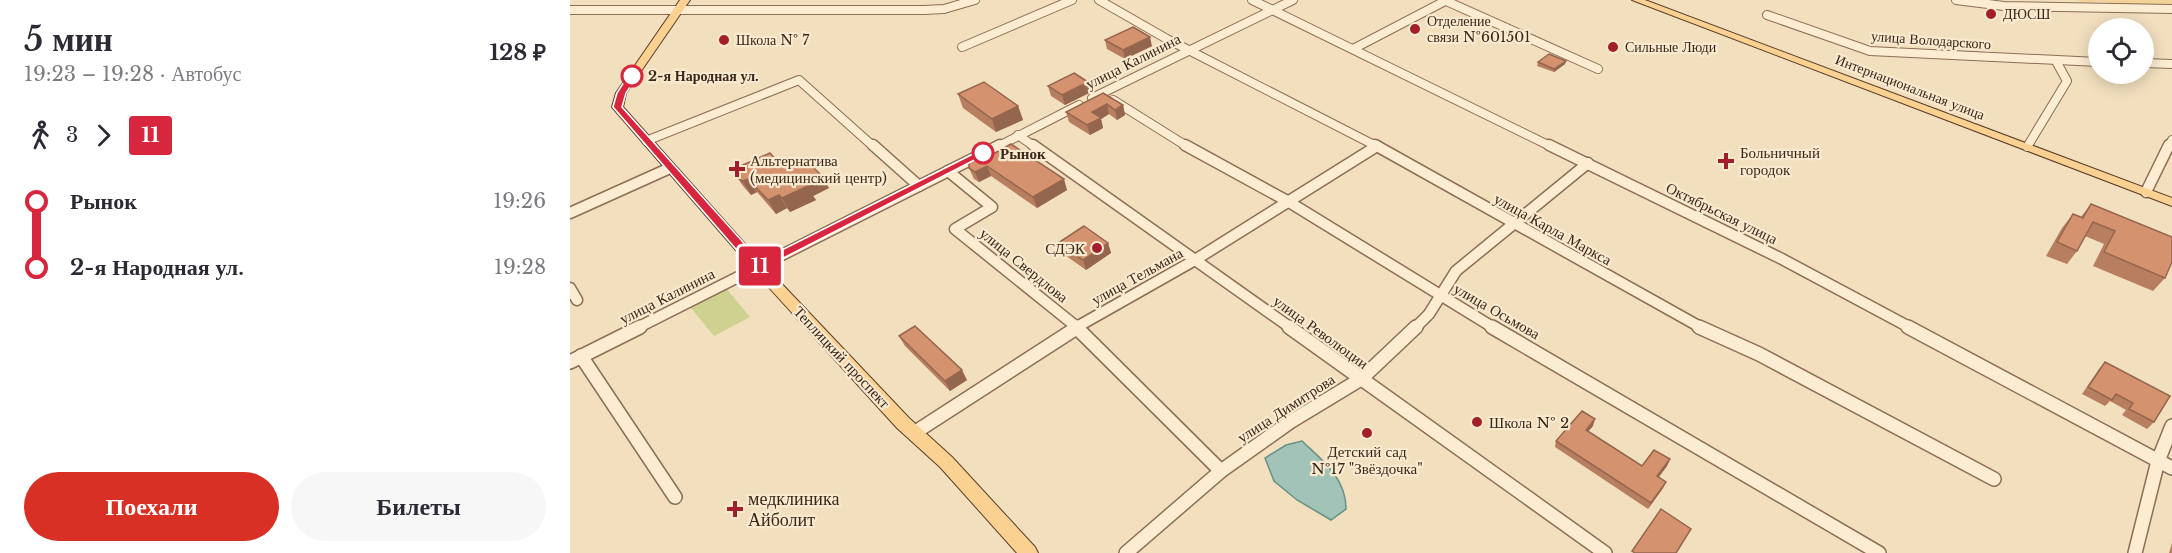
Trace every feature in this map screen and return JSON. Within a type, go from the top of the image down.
[{"type":"main road","name":"Интернациональная улица","points":[[1637,0],[2172,202]]},
{"type":"main road","name":"Теплицкий проспект","points":[[681,5],[621,93],[617,107],[758,267],[914,433],[946,462],[1029,553]]},
{"type":"street","points":[[570,10],[681,5],[924,10],[944,9],[975,0]]},
{"type":"street","points":[[962,47],[1072,0]]},
{"type":"street","name":"улица Карла Маркса","points":[[1099,0],[1188,50],[1377,146],[1711,333],[1759,354],[1994,479]]},
{"type":"street","name":"Октябрьская улица","points":[[1252,0],[1791,264],[2172,468]]},
{"type":"street","name":"улица Калинина","points":[[576,359],[1018,135],[1293,0]]},
{"type":"street","points":[[1353,49],[1445,0],[1598,69]]},
{"type":"street","points":[[1956,0],[2004,6],[2172,9]]},
{"type":"street","name":"улица Володарского","points":[[1767,15],[1870,51],[2088,62]]},
{"type":"street","points":[[2027,147],[2067,81],[2055,61]]},
{"type":"street","points":[[2154,63],[2172,64]]},
{"type":"street","points":[[646,141],[799,81],[919,186]]},
{"type":"street","name":"улица Осьмова","points":[[1102,93],[1190,148],[1289,202],[1441,297],[1879,553]]},
{"type":"street","name":"улица Революции","points":[[1018,135],[1605,553]]},
{"type":"street","points":[[2146,192],[2172,140]]},
{"type":"street","name":"улица Тельмана","points":[[914,433],[1077,327],[1196,260],[1377,146]]},
{"type":"street","name":"улица Димитрова","points":[[1126,553],[1221,471],[1290,422],[1361,379],[1429,314],[1456,271],[1588,164]]},
{"type":"street","points":[[570,213],[670,168]]},
{"type":"street","name":"улица Свердлова","points":[[948,171],[992,207],[955,229],[1077,327],[1221,471]]},
{"type":"street","points":[[570,288],[577,300]]},
{"type":"street","points":[[576,359],[675,497]]},
{"type":"street","points":[[2135,553],[2158,461],[2172,426]]},
{"type":"green space","points":[[726,288],[750,317],[714,336],[690,307]]},
{"type":"sand","points":[[2076,0],[2172,0],[2172,7],[2083,2]]},
{"type":"water","points":[[1302,441],[1332,471],[1342,488],[1346,509],[1331,520],[1297,500],[1274,481],[1265,458],[1286,445]]},
{"type":"building","points":[[1133,27],[1150,37],[1123,50],[1105,40]]},
{"type":"building","points":[[1549,54],[1566,61],[1554,69],[1538,62]]},
{"type":"building","points":[[1074,73],[1088,82],[1062,95],[1048,86]]},
{"type":"building","points":[[984,82],[1018,106],[992,119],[958,94]]},
{"type":"building","points":[[1103,93],[1123,105],[1115,110],[1107,104],[1092,112],[1101,118],[1087,125],[1066,112]]},
{"type":"building","points":[[1011,144],[1064,179],[1033,197],[987,166],[975,172],[969,168],[969,160],[983,155],[986,158]]},
{"type":"building","points":[[770,153],[783,167],[796,161],[802,167],[810,164],[821,175],[804,183],[808,186],[782,198],[779,195],[768,200],[748,179],[742,181],[734,173],[739,171],[736,168]]},
{"type":"building","points":[[2091,204],[2172,237],[2172,262],[2165,278],[2104,252],[2115,231],[2093,222],[2077,251],[2057,242],[2073,214],[2083,218]]},
{"type":"building","points":[[1084,226],[1108,243],[1083,260],[1058,243]]},
{"type":"building","points":[[915,326],[962,370],[945,381],[899,336]]},
{"type":"building","points":[[2105,362],[2170,396],[2154,422],[2129,409],[2133,403],[2116,394],[2112,400],[2088,387]]},
{"type":"building","points":[[1582,411],[1595,419],[1586,430],[1642,466],[1654,450],[1670,459],[1657,476],[1666,482],[1651,503],[1556,441]]},
{"type":"building","points":[[1661,509],[1691,529],[1676,553],[1635,553],[1632,551]]},
{"type":"bus line","name":"11","points":[[632,76],[621,93],[617,107],[758,267],[983,153]]},
{"type":"place","name":"ДЮСШ","points":[[1991,14]]},
{"type":"place","name":"Отделение связи №601501","points":[[1415,29]]},
{"type":"place","name":"Школа № 7","points":[[724,40]]},
{"type":"place","name":"Сильные Люди","points":[[1613,47]]},
{"type":"place","name":"2-я Народная ул.","points":[[632,76]]},
{"type":"place","name":"Рынок","points":[[983,153]]},
{"type":"place","name":"Больничный городок","points":[[1726,161]]},
{"type":"place","name":"Альтернатива (медицинский центр)","points":[[737,169]]},
{"type":"place","name":"СДЭК","points":[[1097,248]]},
{"type":"place","name":"Школа № 2","points":[[1477,422]]},
{"type":"place","name":"Детский сад №17 \"Звёздочка\"","points":[[1367,433]]},
{"type":"place","name":"медклиника Айболит","points":[[735,509]]}]
